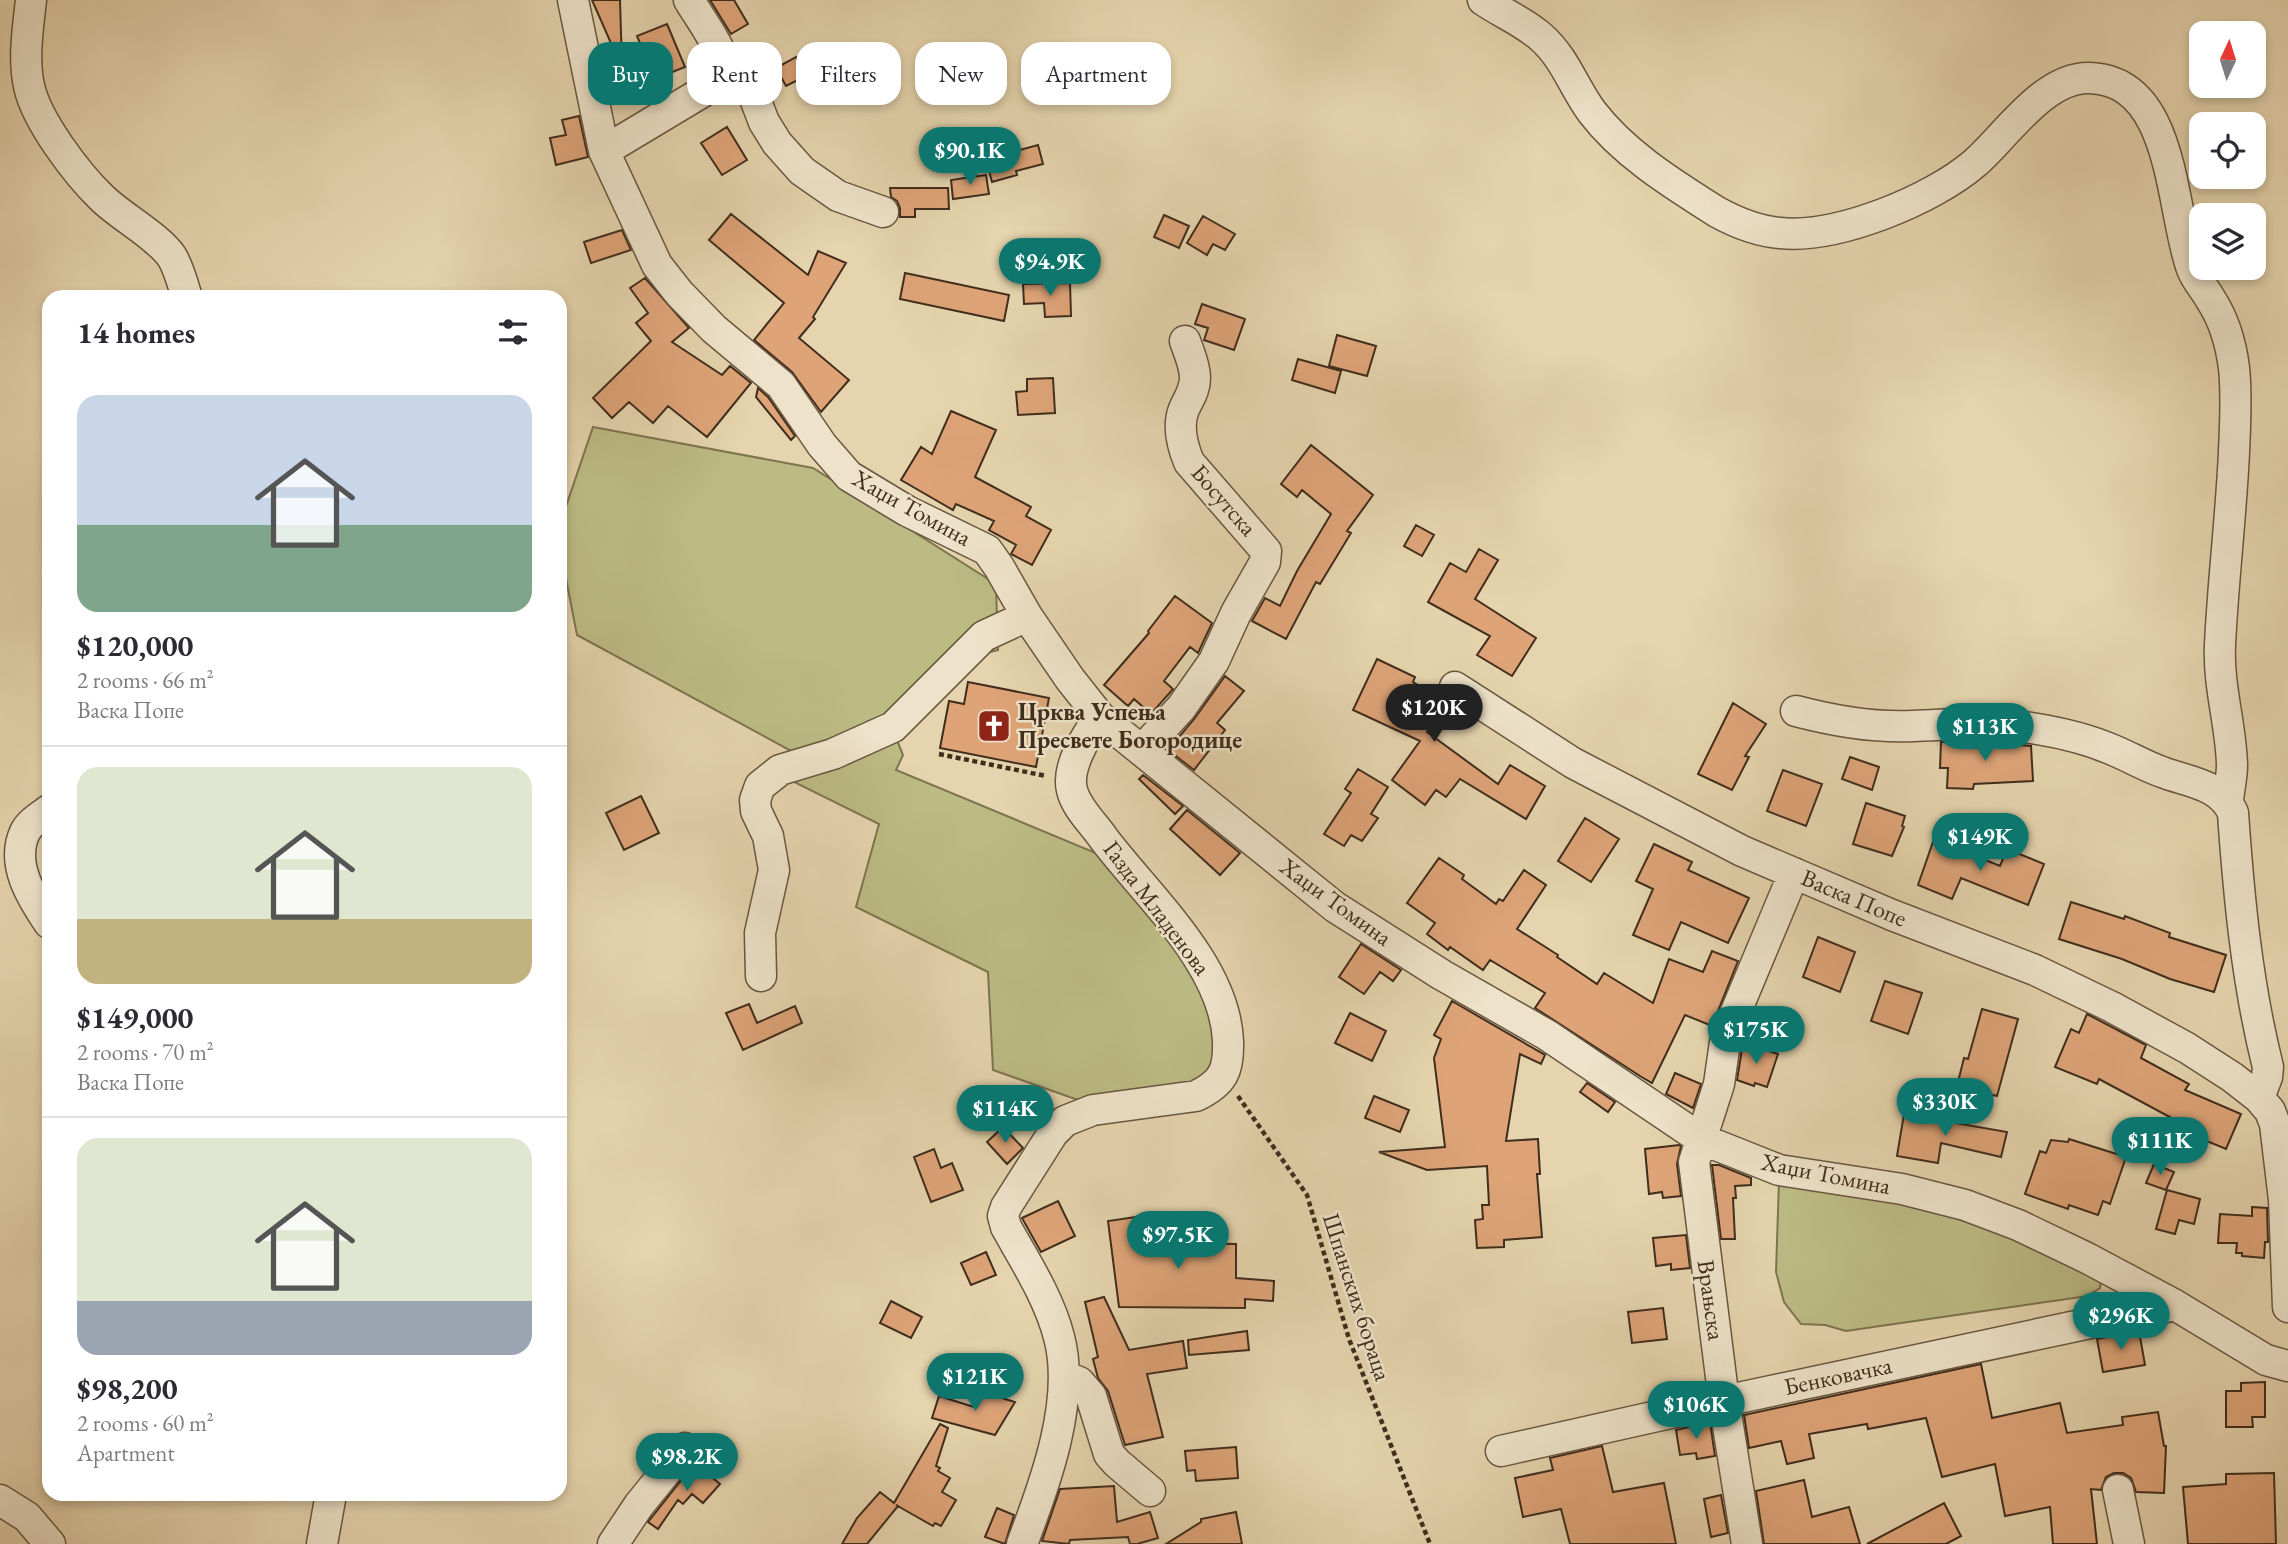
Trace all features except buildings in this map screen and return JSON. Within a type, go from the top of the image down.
[{"type":"street","points":[[31,0],[27,65],[29,87],[37,110],[70,162],[102,199],[171,255],[184,290]]},
{"type":"street","name":"Хаџи Томина","points":[[573,0],[604,151],[657,265],[679,293],[714,329],[781,385],[822,445],[849,476],[907,512],[987,550],[1027,616],[1100,717],[1335,907],[1442,975],[1547,1035],[1701,1139],[1779,1170],[1902,1189],[1965,1205],[2018,1225],[2175,1305],[2266,1360],[2288,1366]]},
{"type":"street","points":[[689,0],[714,42]]},
{"type":"street","points":[[1483,0],[1525,25],[1552,47],[1591,111],[1613,136],[1635,155],[1717,212],[1760,230],[1803,233],[1836,227],[1897,208],[1924,196],[1972,166],[2047,92],[2066,82],[2088,78],[2110,82],[2122,88],[2143,106],[2159,134],[2182,241],[2193,274],[2219,316],[2231,351],[2234,371],[2234,469],[2220,648],[2221,680],[2232,766],[2228,801],[2233,813],[2241,927],[2251,993],[2268,1067],[2259,1098]]},
{"type":"street","points":[[604,151],[687,101]]},
{"type":"street","points":[[759,105],[771,132],[802,171],[838,195],[883,212]]},
{"type":"street","name":"Босутска","points":[[1142,750],[1181,708],[1214,661],[1265,562],[1266,551],[1189,462],[1183,449],[1181,421],[1195,379],[1185,341]]},
{"type":"street","points":[[761,976],[760,933],[774,870],[768,836],[756,811],[755,800],[760,786],[780,770],[833,754],[893,727],[984,636],[1027,616]]},
{"type":"street","name":"Васка Попе","points":[[1455,687],[1573,763],[1742,851],[1892,915],[2035,970],[2112,1007],[2187,1048],[2259,1098],[2282,1123],[2288,1307]]},
{"type":"street","points":[[1796,711],[1848,723],[1880,726],[1975,723],[2037,729],[2113,750],[2145,766],[2194,784],[2208,786],[2228,801]]},
{"type":"street","points":[[1071,782],[1086,735],[1100,717]]},
{"type":"street","name":"Газда Младенова","points":[[1071,782],[1072,792],[1081,807],[1130,873],[1190,944],[1209,976],[1222,1005],[1228,1030],[1228,1064],[1224,1075]]},
{"type":"street","points":[[42,815],[25,832],[21,859],[28,892],[42,913]]},
{"type":"street","name":"Врањска","points":[[1747,1544],[1724,1401],[1694,1162],[1719,1084],[1730,1026],[1794,873]]},
{"type":"street","points":[[1023,1544],[1036,1508],[1056,1433],[1064,1361],[1059,1334],[1037,1283],[1006,1227],[1003,1216],[1006,1207],[1054,1133],[1065,1121],[1093,1110],[1196,1096],[1212,1088],[1224,1075]]},
{"type":"street","name":"Бенковачка","points":[[1502,1451],[2175,1305]]},
{"type":"street","points":[[1064,1376],[1079,1382],[1091,1396],[1110,1454],[1116,1463],[1150,1491]]},
{"type":"street","points":[[613,1544],[639,1505],[685,1448]]},
{"type":"street","points":[[2118,1490],[2129,1544]]},
{"type":"street","points":[[0,1500],[27,1517],[50,1544]]},
{"type":"street","points":[[322,1544],[330,1501]]},
{"type":"path","points":[[939,754],[1071,782]]},
{"type":"path","name":"Шпанских бораца","points":[[1224,1075],[1307,1195],[1349,1339],[1430,1544]]},
{"type":"shaded area","points":[[593,427],[813,468],[996,584],[998,650],[975,656],[894,733],[903,755],[896,770],[1103,856],[1191,961],[1210,1011],[1218,1054],[1199,1082],[1078,1100],[993,1070],[988,972],[856,907],[879,824],[794,782],[795,753],[577,635],[567,584],[567,503]]},
{"type":"shaded area","points":[[1779,1181],[1900,1199],[1960,1217],[2102,1277],[2100,1288],[2088,1296],[1846,1331],[1825,1325],[1801,1324],[1784,1302],[1776,1272]]},
{"type":"place","name":"Црква Успења Пресвете Богородице","points":[[994,726]]}]
